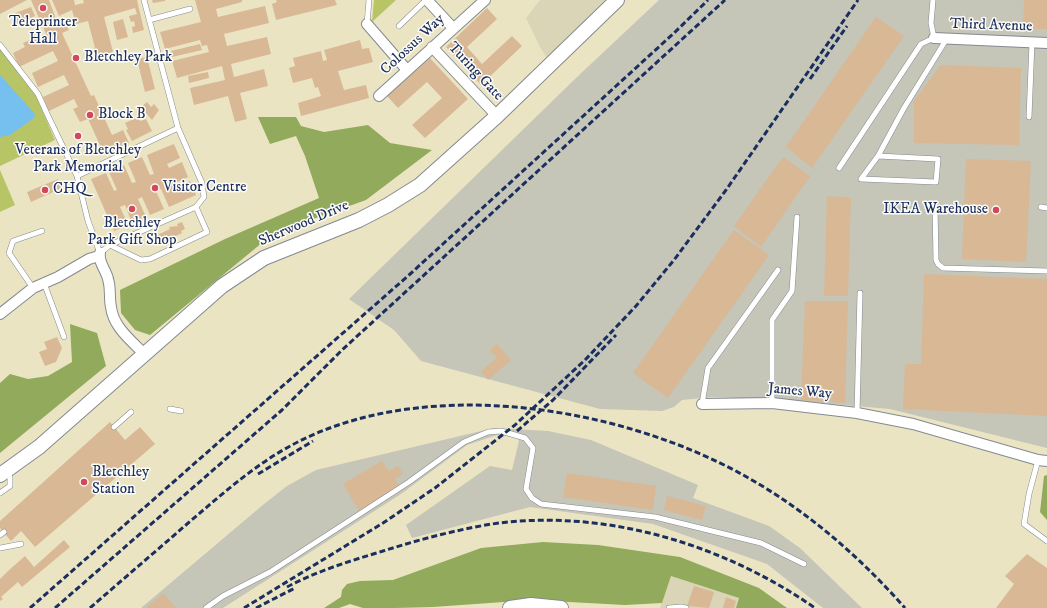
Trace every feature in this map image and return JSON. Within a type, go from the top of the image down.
[{"type":"street","points":[[426,0],[453,28]]},
{"type":"street","name":"Colossus Way","points":[[379,96],[485,0]]},
{"type":"street","name":"Sherwood Drive","points":[[2,473],[39,447],[222,286],[239,273],[286,248],[359,220],[388,205],[420,185],[497,116],[617,0]]},
{"type":"street","points":[[367,24],[407,70]]},
{"type":"street","name":"Third Avenue","points":[[934,38],[946,40],[1047,43]]},
{"type":"street","name":"Turing Gate","points":[[432,47],[497,116]]},
{"type":"street","points":[[0,314],[33,288],[58,277],[89,258],[99,254],[108,278],[111,307],[114,318],[121,329],[145,355]]},
{"type":"street","name":"James Way","points":[[702,404],[772,403],[857,412],[913,424],[1042,461]]},
{"type":"street","points":[[510,608],[531,605],[561,608]]},
{"type":"lane","points":[[0,45],[38,94],[77,176],[88,221],[99,254],[110,245],[196,207],[204,197],[202,183],[178,128],[144,0]]},
{"type":"lane","points":[[367,24],[369,0]]},
{"type":"lane","points":[[399,26],[426,0]]},
{"type":"lane","points":[[839,168],[921,44],[934,38],[931,22],[933,0]]},
{"type":"lane","points":[[149,20],[190,9]]},
{"type":"lane","points":[[878,156],[938,159],[936,182],[861,179],[878,156],[904,108],[946,40]]},
{"type":"lane","points":[[1029,117],[1032,42]]},
{"type":"lane","points":[[77,176],[178,128]]},
{"type":"lane","points":[[936,205],[936,260],[943,268],[1047,271]]},
{"type":"lane","points":[[110,245],[141,260],[150,258],[206,232],[196,207]]},
{"type":"lane","points":[[772,403],[772,320],[792,291],[797,217]]},
{"type":"lane","points":[[33,288],[9,253],[13,241],[42,231]]},
{"type":"lane","name":"James Way","points":[[702,404],[708,368],[778,270]]},
{"type":"lane","points":[[44,283],[64,337]]},
{"type":"lane","points":[[857,412],[860,293]]},
{"type":"lane","points":[[170,409],[181,411]]},
{"type":"lane","points":[[114,427],[131,412]]},
{"type":"lane","points":[[206,608],[223,596],[270,572],[303,551],[409,482],[464,442],[488,432],[501,431],[525,438],[533,448],[526,489],[532,498],[541,504],[656,517],[761,543],[804,564]]},
{"type":"lane","points":[[1042,461],[1029,494],[1024,524],[1047,541]]},
{"type":"lane","points":[[0,493],[10,486],[10,477],[2,473]]},
{"type":"lane","points":[[0,548],[21,544]]},
{"type":"lane","points":[[670,608],[681,606],[686,608]]},
{"type":"shaded area","points":[[540,0],[617,0],[551,63],[541,49],[526,18]]},
{"type":"shaded area","points":[[659,0],[1047,0],[1047,448],[890,409],[775,399],[712,397],[682,400],[674,407],[662,411],[600,409],[421,361],[394,330],[349,299],[576,78]]},
{"type":"shaded area","points":[[494,428],[548,431],[591,440],[698,485],[693,498],[769,526],[800,548],[862,608],[823,608],[767,564],[653,524],[530,507],[412,538],[406,525],[490,466],[512,470],[519,441],[516,437],[497,435],[467,445],[401,494],[223,608],[141,608],[264,504],[287,486],[316,470]]},
{"type":"shaded area","points":[[671,576],[739,598],[736,608],[660,608]]},
{"type":"green space","points":[[374,0],[396,0],[372,22]]},
{"type":"green space","points":[[0,48],[36,96],[55,140],[0,166]]},
{"type":"green space","points":[[258,117],[296,117],[301,126],[324,132],[368,125],[390,143],[432,150],[366,200],[274,233],[150,335],[135,330],[121,313],[120,290],[225,239],[319,198],[305,156],[296,136],[270,144]]},
{"type":"green space","points":[[0,170],[15,205],[0,212]]},
{"type":"green space","points":[[70,324],[97,333],[106,366],[0,453],[0,383],[10,374],[28,379],[48,376],[72,362]]},
{"type":"green space","points":[[1047,475],[1047,520],[1040,512],[1044,476]]},
{"type":"green space","points":[[543,542],[598,545],[680,557],[759,588],[787,608],[736,608],[739,598],[671,576],[662,603],[625,605],[532,600],[433,607],[363,608],[350,604],[339,608],[324,608],[341,597],[342,590],[347,584],[360,581],[393,580],[481,548]]},
{"type":"water","points":[[0,75],[35,114],[34,118],[10,135],[0,137]]},
{"type":"building","points":[[0,0],[27,0],[0,14]]},
{"type":"building","points":[[31,0],[49,0],[59,27],[66,24],[69,30],[62,33],[91,96],[94,95],[112,135],[123,130],[129,143],[104,154],[88,119],[80,122],[73,109],[78,107],[74,99],[49,111],[43,97],[69,85],[64,75],[38,87],[32,73],[58,61],[53,51],[19,67],[13,53],[25,47],[23,43],[36,37],[37,41],[47,36]]},
{"type":"building","points":[[52,0],[74,0],[75,5],[84,3],[83,0],[137,0],[144,30],[133,33],[132,27],[135,26],[134,21],[131,22],[129,16],[137,14],[135,8],[104,17],[113,52],[97,56],[88,21],[76,24],[72,10],[59,16]]},
{"type":"building","points":[[152,0],[165,0],[165,1],[153,3]]},
{"type":"building","points":[[195,0],[242,0],[242,2],[216,9],[218,17],[265,6],[269,23],[224,34],[227,46],[267,37],[271,54],[231,64],[234,77],[264,69],[268,86],[240,93],[247,119],[235,122],[228,96],[194,105],[190,88],[225,80],[222,66],[177,78],[172,61],[209,52],[207,45],[202,46],[200,40],[165,49],[160,32],[201,22]]},
{"type":"building","points":[[276,0],[335,0],[337,5],[276,20],[272,4],[277,2]]},
{"type":"building","points":[[1024,0],[1047,0],[1047,29],[1023,29]]},
{"type":"building","points":[[31,7],[35,16],[17,24],[13,14]]},
{"type":"building","points":[[487,8],[497,19],[467,47],[482,64],[512,36],[522,46],[481,85],[446,47]]},
{"type":"building","points":[[876,17],[904,36],[812,168],[786,147]]},
{"type":"building","points":[[123,19],[128,37],[117,40],[113,22]]},
{"type":"building","points":[[360,40],[362,49],[369,48],[373,62],[338,71],[344,90],[366,85],[369,98],[301,116],[298,103],[321,96],[318,87],[315,88],[312,78],[293,83],[289,68],[295,66],[293,58],[321,51],[323,61],[327,60],[324,50]]},
{"type":"building","points":[[200,44],[202,50],[172,57],[171,51]]},
{"type":"building","points":[[147,57],[155,89],[145,92],[137,59]]},
{"type":"building","points":[[430,58],[468,99],[425,138],[412,125],[442,98],[427,82],[398,108],[387,96]]},
{"type":"building","points":[[941,65],[1021,68],[1019,145],[914,143],[914,101]]},
{"type":"building","points":[[208,72],[209,78],[189,83],[188,76]]},
{"type":"building","points":[[147,102],[151,107],[154,104],[159,110],[152,120],[141,107]]},
{"type":"building","points":[[138,117],[140,121],[146,119],[152,131],[132,141],[126,130],[128,129],[125,123]]},
{"type":"building","name":"Visitor Centre","points":[[174,144],[180,158],[167,164],[169,168],[182,162],[188,177],[175,183],[176,187],[190,181],[196,195],[169,207],[161,189],[156,191],[164,209],[150,215],[142,197],[138,199],[146,217],[132,223],[125,205],[120,207],[128,225],[114,231],[91,179],[106,173],[114,191],[117,190],[109,172],[124,165],[132,183],[136,182],[128,163],[142,157],[150,175],[154,174],[147,155]]},
{"type":"building","points":[[783,157],[810,176],[761,247],[734,226]]},
{"type":"building","name":"IKEA Warehouse","points":[[966,159],[1031,161],[1026,262],[962,259]]},
{"type":"building","name":"CHQ","points":[[58,179],[62,188],[31,202],[27,192]]},
{"type":"building","points":[[827,196],[851,198],[848,296],[824,296]]},
{"type":"building","points":[[182,222],[185,229],[181,231],[182,233],[157,245],[153,237],[170,229],[169,227],[178,226],[177,224]]},
{"type":"building","points":[[734,230],[769,255],[668,398],[633,373]]},
{"type":"building","points":[[924,274],[1047,279],[1047,416],[903,409],[905,364],[921,364]]},
{"type":"building","points":[[805,301],[848,301],[845,403],[801,400]]},
{"type":"building","points":[[57,337],[62,348],[56,362],[45,366],[39,352],[47,349],[44,342]]},
{"type":"building","points":[[497,344],[511,360],[488,380],[481,371],[497,358],[490,350]]},
{"type":"building","points":[[110,422],[125,440],[140,427],[155,444],[35,547],[21,531],[11,541],[0,528],[0,521]]},
{"type":"building","points":[[382,461],[389,471],[398,466],[403,474],[395,479],[400,487],[359,511],[343,484]]},
{"type":"building","points":[[567,473],[656,486],[653,510],[563,497]]},
{"type":"building","points":[[667,496],[706,506],[702,520],[664,510]]},
{"type":"building","points":[[64,540],[70,547],[22,587],[18,582],[1,597],[3,599],[0,601],[0,579],[8,571],[25,556],[34,567]]},
{"type":"building","points":[[1027,554],[1047,568],[1047,608],[996,608],[1014,584],[1005,576]]},
{"type":"building","points":[[694,586],[714,592],[709,608],[687,606]]},
{"type":"building","points":[[163,593],[176,608],[146,608]]},
{"type":"building","points":[[726,597],[736,601],[734,608],[723,608]]},
{"type":"railway","points":[[30,608],[409,275],[673,34],[708,0]]},
{"type":"railway","points":[[55,608],[282,410],[342,350],[725,0]]},
{"type":"railway","points":[[244,608],[383,523],[435,488],[515,425],[585,360],[636,306],[674,260],[726,190],[858,0]]},
{"type":"railway","points":[[810,79],[847,26]]},
{"type":"railway","points":[[517,431],[553,400],[616,335]]},
{"type":"railway","points":[[90,608],[237,482],[264,462],[292,445],[344,423],[401,410],[460,405],[521,408],[582,417],[640,432],[695,452],[768,489],[810,519],[850,552],[905,608]]},
{"type":"railway","points":[[258,474],[313,441]]},
{"type":"railway","points":[[287,587],[322,571],[450,532],[478,526],[534,520],[577,521],[619,527],[661,536],[702,549],[779,585],[815,608]]},
{"type":"railway","points":[[256,608],[295,588]]},
{"type":"place","name":"Teleprinter Hall","points":[[43,8]]},
{"type":"place","name":"Bletchley Park","points":[[76,58]]},
{"type":"place","name":"Block B","points":[[90,115]]},
{"type":"place","name":"Veterans of Bletchley Park Memorial","points":[[78,136]]},
{"type":"place","name":"Visitor Centre","points":[[155,188]]},
{"type":"place","name":"CHQ","points":[[45,190]]},
{"type":"place","name":"Bletchley Park Gift Shop","points":[[132,209]]},
{"type":"place","name":"IKEA Warehouse","points":[[996,210]]},
{"type":"place","name":"Bletchley Station","points":[[84,482]]}]
